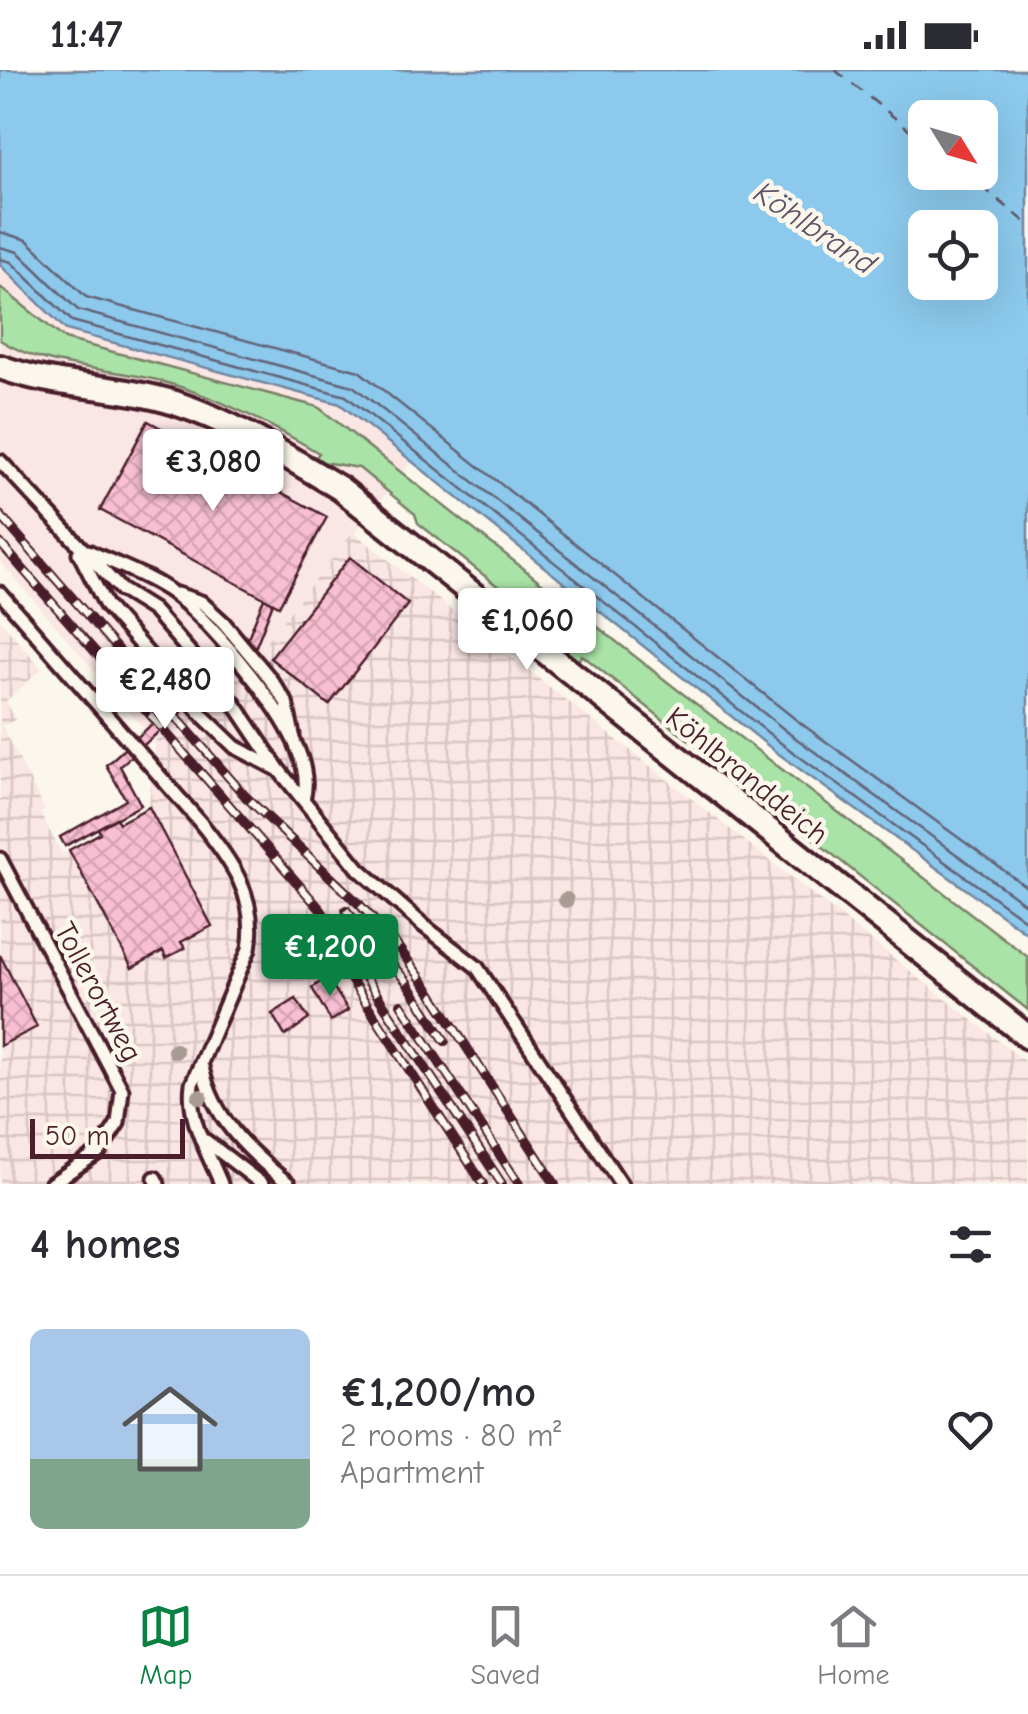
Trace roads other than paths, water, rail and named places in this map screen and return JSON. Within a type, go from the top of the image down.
[{"type":"street","name":"Köhlbranddeich","points":[[0,366],[26,376],[124,391],[176,404],[277,450],[340,489],[1028,1037]]},
{"type":"lane","points":[[0,461],[120,590],[153,610],[234,703],[302,800],[359,869],[477,967],[621,1184]]},
{"type":"lane","points":[[72,540],[172,592],[201,602],[223,622],[286,702],[306,781],[302,800]]},
{"type":"lane","points":[[72,540],[106,606],[205,718],[235,747],[280,770]]},
{"type":"lane","points":[[0,593],[200,821],[230,859],[242,883],[253,927],[249,949],[192,1084],[190,1101],[221,1184]]},
{"type":"lane","name":"Tollerortweg","points":[[0,859],[122,1090],[118,1123],[99,1152],[51,1184]]},
{"type":"lane","points":[[202,1067],[217,1111],[251,1150],[289,1184]]},
{"type":"lane","points":[[202,1138],[262,1184]]},
{"type":"water","name":"Köhlbrand","points":[[0,70],[1028,70],[1028,934],[776,752],[340,404],[66,330],[0,265]]},
{"type":"railway","points":[[0,515],[246,797],[395,943],[555,1184]]},
{"type":"railway","points":[[0,543],[321,910],[502,1184]]},
{"type":"railway","points":[[346,910],[406,981],[445,1041]]},
{"type":"railway","points":[[315,924],[483,1184]]},
{"type":"railway","points":[[401,1004],[519,1184]]}]
